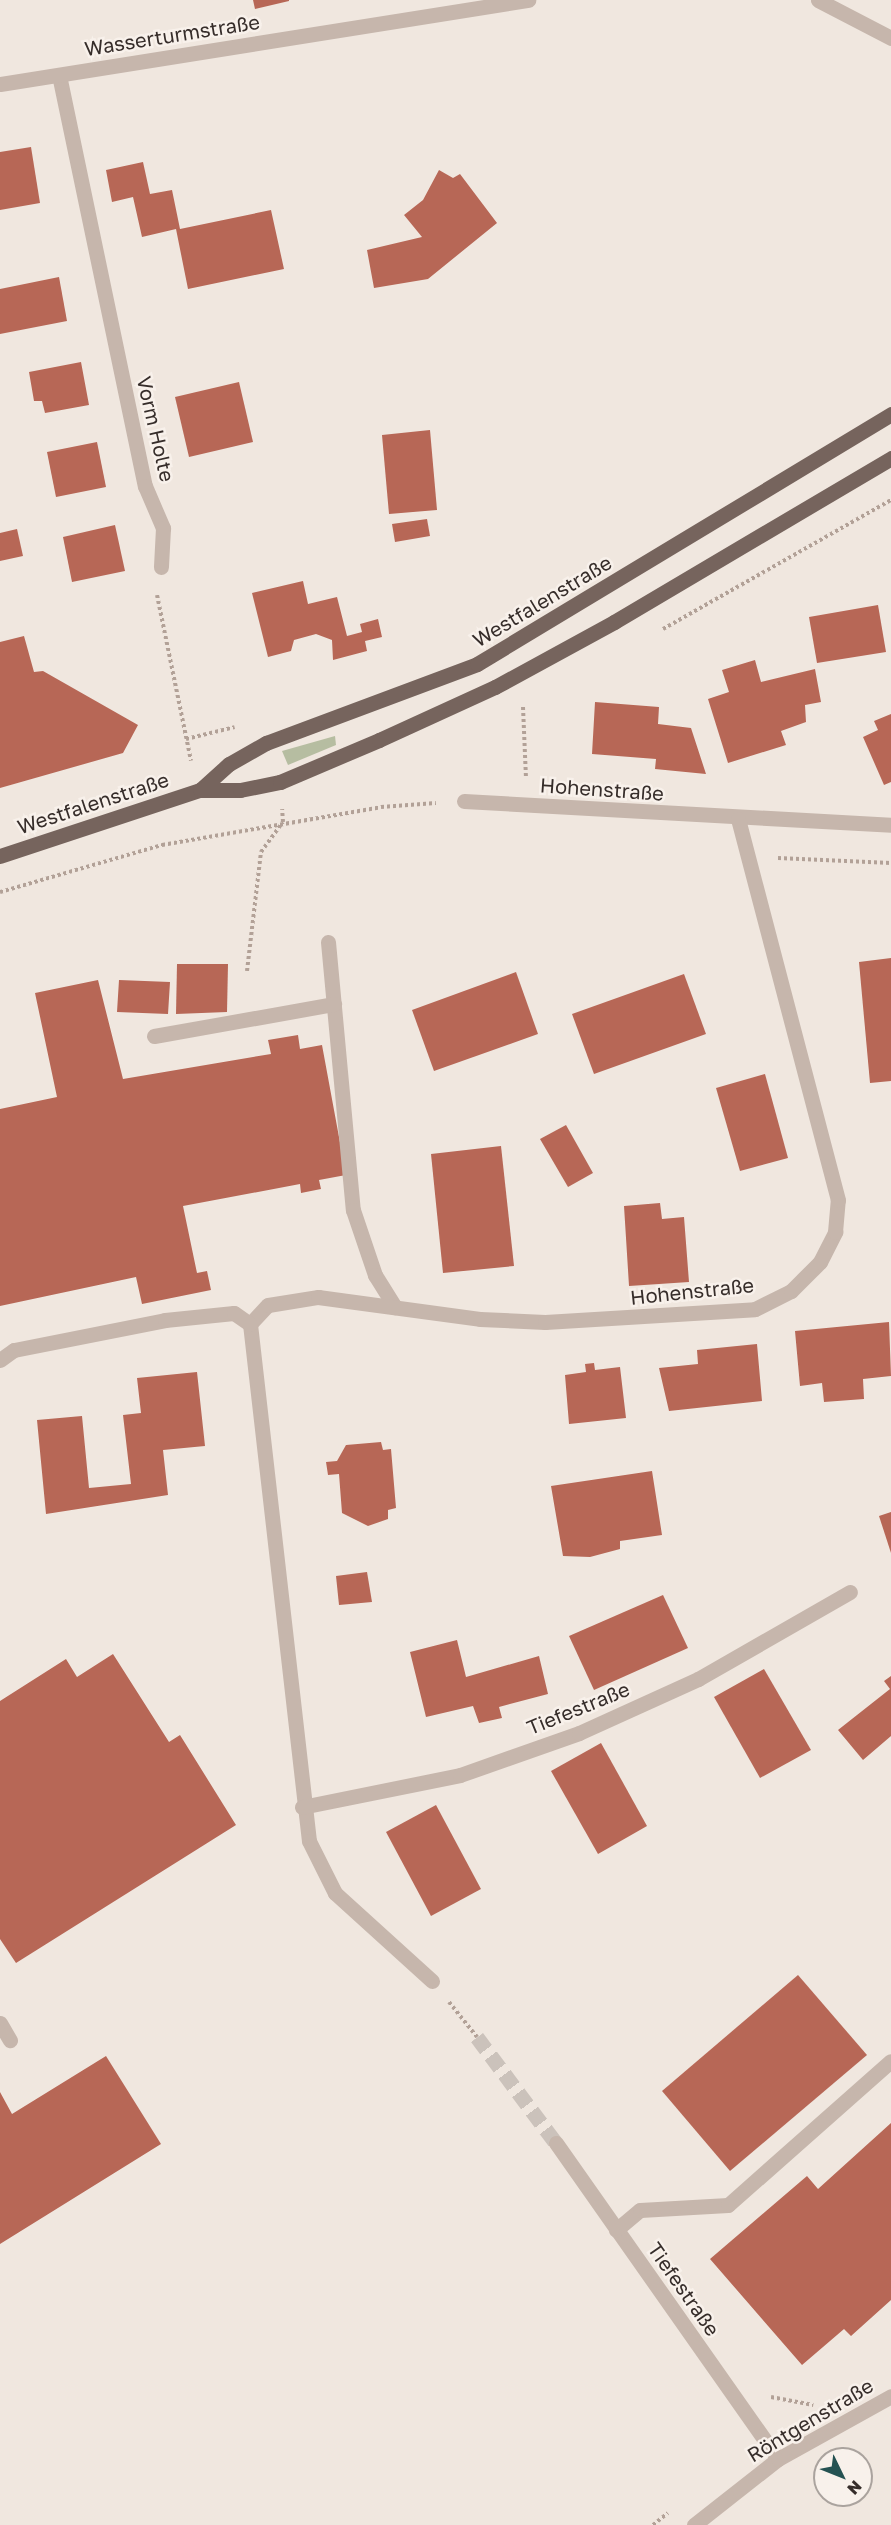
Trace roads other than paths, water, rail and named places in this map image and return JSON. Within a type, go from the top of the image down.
[{"type":"main road","name":"Westfalenstraße","points":[[200,790],[229,764],[266,743],[477,664],[891,414]]},
{"type":"main road","name":"Westfalenstraße","points":[[0,856],[200,790],[240,790],[280,782],[495,687],[891,458]]},
{"type":"street","name":"Wasserturmstraße","points":[[0,84],[528,0]]},
{"type":"street","points":[[818,0],[891,38]]},
{"type":"street","name":"Vorm Holte","points":[[59,75],[145,486],[163,528],[160,567]]},
{"type":"street","name":"Hohenstraße","points":[[464,801],[738,819],[891,825]]},
{"type":"street","name":"Hohenstraße","points":[[250,1324],[268,1305],[286,1299],[395,1306],[545,1322],[755,1309],[791,1291],[820,1262],[835,1232],[838,1200],[738,819]]},
{"type":"street","points":[[328,942],[353,1210],[375,1275],[395,1306]]},
{"type":"street","points":[[154,1035],[334,1004]]},
{"type":"street","points":[[0,1360],[14,1350],[165,1320],[234,1313],[250,1324],[302,1807],[320,1870],[335,1893],[432,1981]]},
{"type":"street","name":"Tiefestraße","points":[[302,1807],[460,1774],[579,1733],[698,1679],[850,1592]]},
{"type":"street","points":[[0,2024],[10,2040]]},
{"type":"street","points":[[616,2230],[640,2210],[728,2205],[891,2061]]},
{"type":"street","name":"Tiefestraße","points":[[555,2143],[778,2458]]},
{"type":"street","name":"Röntgenstraße","points":[[697,2524],[778,2458],[891,2396]]},
{"type":"tunnel","points":[[477,2037],[556,2143]]}]
